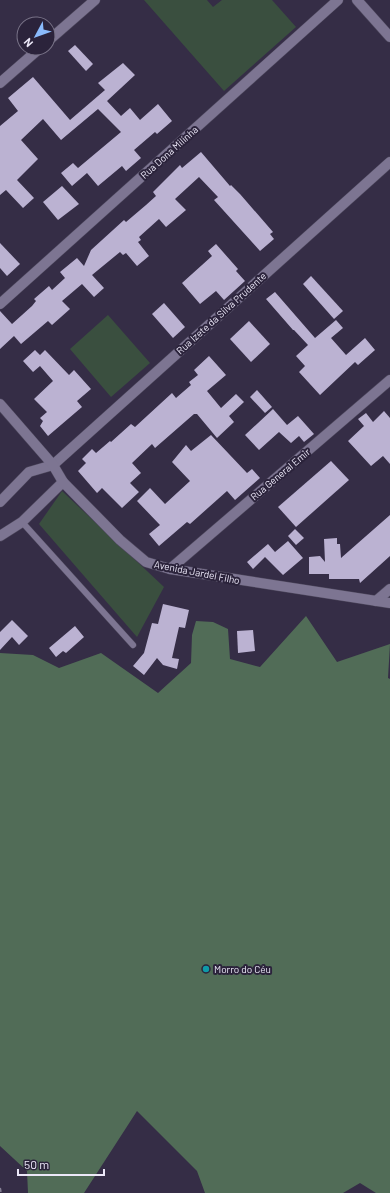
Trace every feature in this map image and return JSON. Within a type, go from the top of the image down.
[{"type":"street","points":[[56,34],[95,0]]},
{"type":"street","name":"Rua Dona Milinha","points":[[0,304],[338,0]]},
{"type":"street","points":[[357,0],[390,37]]},
{"type":"street","points":[[0,83],[31,56]]},
{"type":"street","name":"Rua Izete da Silva Prudente","points":[[53,465],[390,162]]},
{"type":"street","name":"Rua General Emir","points":[[170,569],[390,380]]},
{"type":"street","name":"Avenida Jardel Filho","points":[[0,404],[53,465],[63,482],[135,554],[146,562],[170,569],[390,603]]},
{"type":"street","points":[[0,502],[28,472],[53,465]]},
{"type":"street","points":[[0,536],[22,522],[63,482]]},
{"type":"street","points":[[376,601],[390,589]]},
{"type":"lane","points":[[22,522],[133,645]]},
{"type":"path","points":[[0,1188],[1,1193]]},
{"type":"green space","points":[[144,0],[207,0],[213,7],[222,0],[272,0],[296,27],[224,91]]},
{"type":"green space","points":[[108,315],[150,363],[111,397],[70,349]]},
{"type":"green space","points":[[62,491],[164,587],[137,637],[39,524]]},
{"type":"green space","points":[[306,616],[337,662],[390,644],[388,678],[390,679],[390,1193],[376,1193],[360,1183],[343,1193],[205,1193],[197,1171],[137,1111],[84,1193],[28,1193],[27,1171],[0,1146],[0,653],[33,655],[59,668],[101,653],[158,693],[191,663],[192,635],[196,621],[213,622],[228,629],[230,659],[260,667]]},
{"type":"building","points":[[75,45],[93,64],[86,71],[68,51]]},
{"type":"building","points":[[123,63],[135,75],[107,101],[121,116],[130,108],[140,120],[158,104],[172,121],[157,134],[155,132],[134,150],[141,158],[126,171],[122,166],[98,186],[87,173],[72,186],[61,173],[73,163],[78,168],[121,132],[98,109],[61,140],[43,119],[21,140],[38,159],[17,180],[34,198],[23,208],[6,190],[0,195],[0,126],[18,111],[8,98],[33,77],[70,120],[105,90],[98,83]]},
{"type":"building","points":[[201,152],[273,232],[270,234],[274,239],[260,251],[214,200],[218,197],[199,177],[175,199],[186,210],[166,227],[159,219],[139,237],[141,240],[138,242],[149,256],[137,266],[126,253],[123,255],[120,252],[92,275],[104,288],[94,297],[82,284],[62,301],[70,309],[52,325],[48,321],[21,344],[14,336],[0,349],[0,311],[12,324],[32,306],[36,301],[34,299],[49,286],[52,290],[65,278],[60,272],[77,258],[84,266],[91,250],[124,220],[126,222],[156,196],[153,192],[180,165],[182,168]]},
{"type":"building","points":[[62,186],[79,204],[58,220],[43,202]]},
{"type":"building","points":[[0,243],[20,264],[7,276],[0,268]]},
{"type":"building","points":[[216,244],[238,269],[236,271],[245,281],[224,300],[216,291],[200,304],[182,283],[212,256],[208,251]]},
{"type":"building","points":[[311,276],[343,311],[334,319],[303,284]]},
{"type":"building","points":[[275,292],[315,338],[336,320],[343,328],[331,338],[346,355],[365,338],[375,350],[358,365],[355,362],[320,395],[299,372],[305,366],[296,356],[308,345],[266,299]]},
{"type":"building","points":[[164,303],[185,327],[173,338],[152,314]]},
{"type":"building","points":[[249,321],[270,344],[251,362],[230,339]]},
{"type":"building","points":[[35,350],[40,355],[45,350],[69,375],[74,370],[91,389],[77,401],[82,407],[48,436],[40,426],[43,421],[40,418],[47,412],[34,399],[53,381],[40,366],[33,372],[23,361]]},
{"type":"building","points":[[209,356],[226,375],[207,391],[221,408],[236,394],[244,402],[229,416],[234,422],[217,438],[197,414],[194,414],[155,448],[152,444],[132,463],[141,473],[130,483],[139,492],[122,508],[102,488],[97,493],[78,471],[86,463],[82,459],[92,449],[96,453],[131,424],[135,427],[172,393],[176,398],[191,385],[189,382],[198,375],[194,370]]},
{"type":"building","points":[[257,390],[272,407],[265,413],[250,397]]},
{"type":"building","points":[[273,409],[287,425],[298,416],[314,434],[304,442],[299,436],[291,443],[279,432],[259,450],[245,435]]},
{"type":"building","points":[[384,411],[390,418],[390,464],[383,456],[371,466],[348,441],[364,426],[358,419],[366,413],[373,422]]},
{"type":"building","points":[[211,435],[247,473],[252,469],[260,478],[235,500],[227,491],[190,524],[187,522],[159,546],[149,534],[160,525],[137,501],[150,488],[165,504],[190,481],[172,462],[186,445],[191,451]]},
{"type":"building","points":[[331,461],[349,480],[296,527],[278,507]]},
{"type":"building","points":[[390,515],[390,556],[360,583],[359,579],[329,579],[329,574],[309,574],[309,557],[320,556],[325,562],[324,539],[337,538],[337,544],[340,544],[341,558]]},
{"type":"building","points":[[295,529],[304,538],[296,545],[288,536]]},
{"type":"building","points":[[288,541],[303,558],[283,575],[265,557],[253,569],[247,562],[268,544],[275,552]]},
{"type":"building","points":[[163,604],[189,610],[185,628],[179,627],[172,658],[179,659],[177,669],[163,665],[157,658],[144,675],[133,666],[144,653],[152,623],[158,624]]},
{"type":"building","points":[[12,620],[28,636],[19,645],[12,637],[0,650],[0,632]]},
{"type":"building","points":[[75,626],[84,637],[66,653],[63,651],[56,657],[49,648]]},
{"type":"building","points":[[253,630],[255,651],[238,653],[237,631]]},
{"type":"place","name":"Morro do Céu","points":[[206,969]]}]
